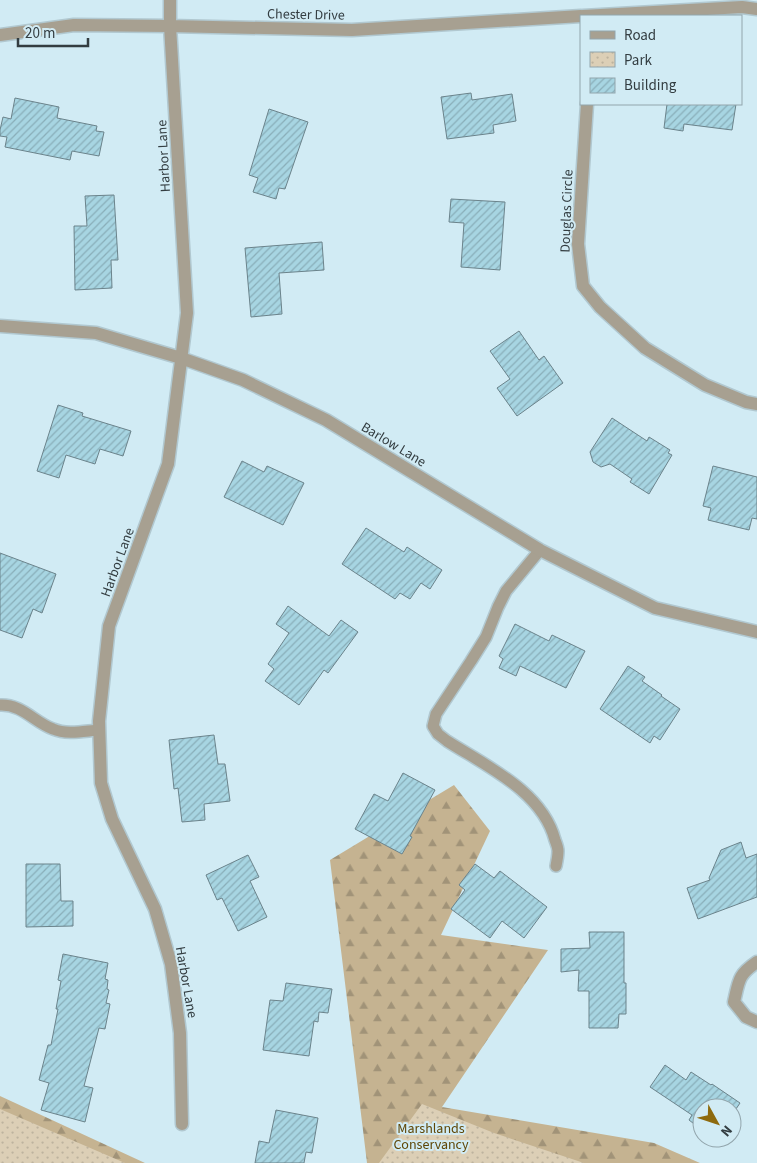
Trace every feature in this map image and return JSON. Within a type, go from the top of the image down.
[{"type":"street","name":"Harbor Lane","points":[[170,0],[187,312],[168,464],[110,626],[99,721],[101,783],[112,819],[155,909],[171,964],[180,1033],[182,1124]]},
{"type":"street","name":"Chester Drive","points":[[610,15],[742,7],[757,9]]},
{"type":"street","name":"Chester Drive","points":[[0,35],[74,25],[352,30],[580,16]]},
{"type":"street","name":"Douglas Circle","points":[[587,105],[578,244],[583,286],[600,307],[645,348],[705,385],[746,402],[757,404]]},
{"type":"street","name":"Barlow Lane","points":[[0,326],[96,332],[181,358],[243,380],[326,420],[540,550],[656,608],[757,632]]},
{"type":"street","points":[[757,962],[744,971],[738,983],[734,1002],[746,1017],[757,1022]]},
{"type":"lane","points":[[540,550],[506,590],[486,637],[436,714],[433,726],[438,734],[447,741],[508,779],[532,799],[546,818],[553,832],[558,851],[556,866]]},
{"type":"lane","points":[[0,705],[15,707],[51,729],[62,732],[100,730]]},
{"type":"green space","points":[[454,785],[490,831],[441,935],[548,950],[442,1107],[654,1143],[700,1163],[367,1163],[330,860]]},
{"type":"green space","points":[[0,1096],[145,1163],[0,1163]]},
{"type":"green space","name":"Marshlands Conservancy","points":[[422,1104],[494,1133],[584,1163],[379,1163]]},
{"type":"green space","points":[[0,1109],[125,1163],[0,1163]]},
{"type":"building","points":[[471,93],[472,100],[512,94],[516,121],[493,125],[494,133],[447,139],[441,97]]},
{"type":"building","points":[[15,98],[59,107],[57,118],[97,126],[96,131],[104,132],[99,156],[72,151],[70,160],[5,147],[7,137],[0,136],[0,130],[3,117],[11,119]]},
{"type":"building","points":[[667,105],[736,105],[732,130],[684,124],[683,131],[664,128]]},
{"type":"building","points":[[269,109],[308,122],[285,189],[279,188],[276,199],[253,192],[258,178],[249,175]]},
{"type":"building","points":[[114,195],[118,260],[111,260],[112,288],[75,290],[74,226],[87,226],[85,196]]},
{"type":"building","points":[[451,199],[505,202],[500,270],[461,267],[464,223],[449,222]]},
{"type":"building","points":[[322,242],[324,270],[279,273],[282,314],[251,317],[245,248]]},
{"type":"building","points":[[519,331],[539,360],[544,356],[563,383],[517,416],[497,388],[510,379],[490,351]]},
{"type":"building","points":[[58,405],[83,413],[82,416],[131,431],[123,456],[100,449],[95,464],[66,455],[59,478],[37,471]]},
{"type":"building","points":[[612,418],[647,441],[649,437],[670,450],[668,453],[672,455],[649,494],[630,482],[632,479],[610,464],[601,467],[593,462],[590,452]]},
{"type":"building","points":[[242,461],[264,472],[267,466],[304,483],[283,525],[224,497]]},
{"type":"building","points":[[713,466],[757,477],[757,519],[752,518],[749,530],[708,520],[711,508],[703,506]]},
{"type":"building","points":[[366,528],[404,552],[407,547],[442,570],[430,589],[421,583],[410,599],[400,593],[395,599],[342,564]]},
{"type":"building","points":[[0,553],[56,574],[42,613],[33,609],[22,638],[0,630]]},
{"type":"building","points":[[288,606],[329,636],[341,620],[358,632],[328,673],[324,670],[299,705],[265,681],[274,669],[268,664],[289,633],[276,624]]},
{"type":"building","points":[[515,624],[549,641],[552,635],[585,651],[566,688],[520,666],[516,676],[499,668],[503,659],[499,656]]},
{"type":"building","points":[[628,666],[645,677],[642,681],[680,709],[660,740],[654,736],[650,743],[600,709]]},
{"type":"building","points":[[214,735],[218,764],[225,764],[230,801],[204,804],[205,820],[182,822],[178,788],[174,789],[169,740]]},
{"type":"building","points":[[403,773],[435,790],[402,854],[355,829],[374,794],[388,801]]},
{"type":"building","points":[[741,842],[746,858],[757,854],[757,897],[698,919],[687,888],[710,880],[709,878],[721,850]]},
{"type":"building","points":[[248,855],[259,877],[250,881],[267,917],[238,931],[222,898],[217,900],[206,875]]},
{"type":"building","points":[[26,864],[60,864],[61,901],[73,901],[73,926],[26,927]]},
{"type":"building","points":[[475,864],[494,878],[500,871],[547,907],[524,938],[502,921],[490,938],[451,909],[465,890],[459,885]]},
{"type":"building","points":[[589,932],[624,932],[626,1014],[619,1014],[618,1028],[589,1028],[589,991],[578,991],[579,970],[561,972],[561,949],[590,948]]},
{"type":"building","points":[[63,954],[108,963],[105,979],[108,980],[107,989],[109,990],[106,1003],[110,1004],[105,1029],[99,1028],[84,1086],[93,1088],[85,1122],[41,1110],[49,1083],[39,1080],[48,1045],[51,1045],[58,1009],[56,1009],[61,981],[58,980]]},
{"type":"building","points":[[286,983],[332,989],[328,1013],[319,1012],[318,1022],[314,1021],[309,1056],[263,1050],[270,1000],[283,1001]]},
{"type":"building","points":[[665,1065],[686,1080],[691,1072],[733,1098],[692,1098],[692,1115],[650,1087]]},
{"type":"building","points":[[276,1110],[318,1118],[312,1153],[306,1152],[304,1163],[255,1163],[259,1141],[269,1143]]}]
